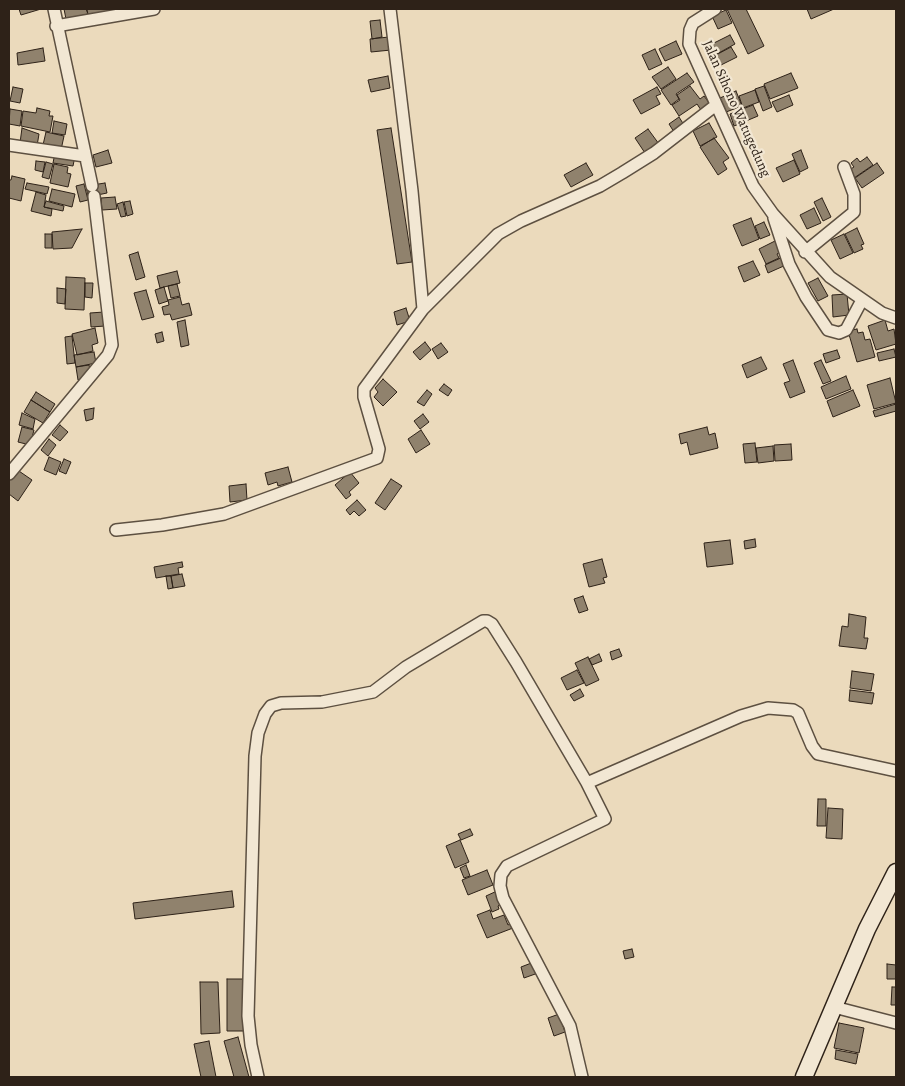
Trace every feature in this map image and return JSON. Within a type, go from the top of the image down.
[{"type":"street","points":[[9,474],[108,355],[112,345],[93,191],[56,26],[54,9]]},
{"type":"street","points":[[56,26],[154,9]]},
{"type":"street","points":[[390,9],[414,208],[423,309]]},
{"type":"street","name":"Jalan Sihono Watugedung","points":[[715,9],[693,23],[689,38],[742,165],[773,214],[805,252],[830,277],[862,300],[896,318]]},
{"type":"street","points":[[116,530],[162,526],[224,514],[377,458],[379,449],[364,397],[364,389],[423,309],[498,234],[521,221],[600,186],[622,173],[654,153],[716,105]]},
{"type":"street","points":[[9,145],[85,156]]},
{"type":"street","points":[[805,252],[854,212],[854,194],[844,167]]},
{"type":"street","points":[[773,214],[789,264],[806,297],[828,330],[839,333],[846,330],[862,300]]},
{"type":"street","points":[[258,1077],[249,1033],[248,1007],[255,756],[258,733],[265,714],[271,706],[281,703],[322,702],[373,692],[406,667],[483,621],[492,624],[516,662],[605,819],[507,866],[501,875],[500,886],[503,898],[566,1018],[582,1077]]},
{"type":"street","points":[[586,783],[741,716],[768,708],[793,710],[798,713],[812,746],[818,754],[896,771]]},
{"type":"street","points":[[804,1077],[867,929],[896,872]]},
{"type":"street","points":[[834,1008],[896,1023]]},
{"type":"building","points":[[19,9],[41,9],[21,15]]},
{"type":"building","points":[[64,9],[86,9],[88,14],[66,19]]},
{"type":"building","points":[[87,9],[121,9],[88,15]]},
{"type":"building","points":[[727,9],[746,9],[764,46],[748,54]]},
{"type":"building","points":[[807,9],[834,9],[811,19]]},
{"type":"building","points":[[726,10],[732,23],[718,29],[712,16]]},
{"type":"building","points":[[380,20],[382,37],[372,39],[370,21]]},
{"type":"building","points":[[730,35],[735,44],[715,55],[710,45]]},
{"type":"building","points":[[389,37],[391,50],[371,52],[370,39]]},
{"type":"building","points":[[676,41],[682,54],[665,61],[659,49]]},
{"type":"building","points":[[731,47],[737,57],[721,65],[716,55]]},
{"type":"building","points":[[43,48],[45,61],[18,65],[17,53]]},
{"type":"building","points":[[655,49],[662,64],[649,70],[642,55]]},
{"type":"building","points":[[668,67],[676,79],[661,89],[652,77]]},
{"type":"building","points":[[687,73],[694,82],[676,94],[679,99],[671,105],[661,90]]},
{"type":"building","points":[[791,73],[798,88],[770,99],[764,84]]},
{"type":"building","points":[[388,76],[390,88],[371,92],[368,80]]},
{"type":"building","points":[[690,86],[700,99],[704,96],[710,104],[701,110],[697,104],[679,116],[672,105],[680,100],[677,95]]},
{"type":"building","points":[[764,86],[772,107],[763,111],[755,89]]},
{"type":"building","points":[[13,87],[23,89],[20,103],[10,101]]},
{"type":"building","points":[[657,87],[661,94],[656,96],[660,104],[641,114],[633,100]]},
{"type":"building","points":[[755,90],[759,102],[743,108],[739,96]]},
{"type":"building","points":[[736,91],[742,106],[726,112],[720,98]]},
{"type":"building","points":[[789,95],[793,105],[777,112],[772,102]]},
{"type":"building","points":[[753,105],[758,116],[734,126],[730,114]]},
{"type":"building","points":[[37,108],[50,111],[49,116],[53,116],[50,132],[21,126],[23,111],[36,113]]},
{"type":"building","points":[[10,109],[22,111],[20,126],[9,124]]},
{"type":"building","points":[[679,117],[684,125],[674,132],[669,124]]},
{"type":"building","points":[[54,121],[67,124],[65,135],[52,133]]},
{"type":"building","points":[[709,123],[717,137],[700,146],[693,131]]},
{"type":"building","points":[[22,128],[39,134],[37,146],[20,143]]},
{"type":"building","points":[[391,128],[412,262],[397,264],[377,130]]},
{"type":"building","points":[[648,129],[659,144],[645,153],[635,138]]},
{"type":"building","points":[[46,132],[64,136],[61,150],[43,145]]},
{"type":"building","points":[[714,138],[729,158],[723,162],[727,169],[718,175],[700,147]]},
{"type":"building","points":[[108,150],[112,163],[96,167],[93,155]]},
{"type":"building","points":[[801,150],[808,168],[800,172],[792,154]]},
{"type":"building","points":[[55,153],[75,156],[73,166],[53,163]]},
{"type":"building","points":[[867,157],[873,165],[854,178],[849,170],[854,167],[851,163],[857,158],[860,162]]},
{"type":"building","points":[[794,160],[800,174],[783,182],[776,168]]},
{"type":"building","points":[[36,161],[45,162],[43,172],[35,170]]},
{"type":"building","points":[[46,162],[53,164],[49,179],[42,177]]},
{"type":"building","points":[[586,163],[593,175],[571,187],[564,175]]},
{"type":"building","points":[[877,163],[884,173],[862,188],[855,178]]},
{"type":"building","points":[[54,164],[68,167],[67,173],[71,174],[68,187],[50,183]]},
{"type":"building","points":[[12,176],[25,179],[21,201],[9,198],[9,180],[11,180]]},
{"type":"building","points":[[27,183],[49,187],[47,194],[25,189]]},
{"type":"building","points":[[105,183],[107,193],[88,197],[86,186]]},
{"type":"building","points":[[84,184],[88,200],[80,202],[76,186]]},
{"type":"building","points":[[52,189],[75,194],[72,207],[49,201]]},
{"type":"building","points":[[36,192],[46,195],[44,207],[52,209],[51,216],[31,211]]},
{"type":"building","points":[[115,197],[117,209],[102,210],[101,198]]},
{"type":"building","points":[[822,198],[831,217],[823,221],[814,202]]},
{"type":"building","points":[[46,201],[64,206],[63,211],[44,207]]},
{"type":"building","points":[[130,201],[133,214],[127,216],[124,202]]},
{"type":"building","points":[[123,202],[126,216],[121,217],[117,204]]},
{"type":"building","points":[[814,208],[821,223],[807,229],[800,215]]},
{"type":"building","points":[[751,218],[759,239],[742,246],[733,225]]},
{"type":"building","points":[[764,222],[770,235],[760,239],[755,226]]},
{"type":"building","points":[[857,228],[864,244],[861,245],[863,249],[854,253],[845,234]]},
{"type":"building","points":[[82,229],[72,248],[53,249],[52,232]]},
{"type":"building","points":[[45,234],[52,234],[52,248],[45,248]]},
{"type":"building","points":[[844,234],[853,253],[840,259],[831,240]]},
{"type":"building","points":[[775,241],[780,252],[777,254],[779,258],[766,264],[759,249]]},
{"type":"building","points":[[138,252],[145,277],[136,280],[129,255]]},
{"type":"building","points":[[783,257],[786,265],[768,273],[765,265]]},
{"type":"building","points":[[753,261],[760,275],[744,282],[738,267]]},
{"type":"building","points":[[177,271],[180,283],[160,288],[157,276]]},
{"type":"building","points":[[66,277],[85,278],[84,310],[65,309]]},
{"type":"building","points":[[818,278],[828,296],[818,301],[808,283]]},
{"type":"building","points":[[85,283],[93,283],[92,298],[85,297]]},
{"type":"building","points":[[177,284],[180,296],[171,298],[168,286]]},
{"type":"building","points":[[164,287],[168,301],[159,304],[155,290]]},
{"type":"building","points":[[57,288],[66,289],[65,304],[57,303]]},
{"type":"building","points":[[146,290],[154,317],[142,320],[134,293]]},
{"type":"building","points":[[847,294],[849,315],[833,317],[832,295]]},
{"type":"building","points":[[180,297],[182,305],[189,303],[192,315],[172,320],[170,314],[164,315],[162,307],[169,305],[168,300]]},
{"type":"building","points":[[406,308],[410,321],[397,325],[394,312]]},
{"type":"building","points":[[104,312],[105,326],[91,327],[90,313]]},
{"type":"building","points":[[185,320],[189,345],[181,347],[177,322]]},
{"type":"building","points":[[885,320],[888,331],[894,329],[896,344],[876,350],[868,326]]},
{"type":"building","points":[[95,328],[98,343],[92,345],[93,351],[77,355],[72,334]]},
{"type":"building","points":[[857,329],[858,333],[863,332],[865,340],[870,339],[875,357],[857,362],[848,331]]},
{"type":"building","points":[[162,332],[164,341],[157,343],[155,334]]},
{"type":"building","points":[[72,336],[75,363],[67,364],[65,337]]},
{"type":"building","points":[[425,342],[431,350],[420,360],[413,352]]},
{"type":"building","points":[[441,343],[448,352],[438,359],[432,349]]},
{"type":"building","points":[[894,349],[896,357],[879,361],[877,353]]},
{"type":"building","points":[[837,350],[840,358],[826,363],[823,354]]},
{"type":"building","points":[[94,352],[96,363],[76,367],[74,355]]},
{"type":"building","points":[[761,357],[767,369],[747,378],[742,365]]},
{"type":"building","points":[[793,360],[805,392],[790,398],[784,383],[790,381],[783,364]]},
{"type":"building","points":[[821,360],[831,381],[823,384],[814,363]]},
{"type":"building","points":[[89,365],[91,373],[86,378],[78,380],[76,367]]},
{"type":"building","points":[[846,376],[851,389],[826,399],[821,387]]},
{"type":"building","points":[[890,378],[896,403],[874,409],[867,385]]},
{"type":"building","points":[[383,379],[397,392],[383,406],[374,397],[378,392],[375,388]]},
{"type":"building","points":[[444,384],[452,390],[448,396],[439,390]]},
{"type":"building","points":[[427,390],[432,394],[424,406],[417,402]]},
{"type":"building","points":[[853,390],[860,406],[833,417],[827,401]]},
{"type":"building","points":[[36,392],[55,404],[50,412],[31,400]]},
{"type":"building","points":[[31,400],[50,412],[43,423],[24,412]]},
{"type":"building","points":[[896,404],[896,411],[875,417],[873,411]]},
{"type":"building","points":[[94,408],[93,419],[86,421],[84,410]]},
{"type":"building","points":[[22,413],[35,419],[33,429],[19,425]]},
{"type":"building","points":[[423,414],[429,422],[420,429],[414,421]]},
{"type":"building","points":[[60,425],[68,432],[60,441],[52,435]]},
{"type":"building","points":[[22,427],[34,430],[30,445],[18,442]]},
{"type":"building","points":[[707,427],[709,435],[715,433],[718,448],[690,455],[687,442],[681,444],[679,434]]},
{"type":"building","points":[[421,430],[430,444],[416,453],[408,439]]},
{"type":"building","points":[[49,439],[56,445],[48,456],[41,450]]},
{"type":"building","points":[[755,443],[757,462],[745,463],[743,444]]},
{"type":"building","points":[[791,444],[792,460],[775,461],[774,445]]},
{"type":"building","points":[[773,446],[774,461],[758,463],[756,448]]},
{"type":"building","points":[[49,457],[61,462],[56,475],[44,470]]},
{"type":"building","points":[[64,459],[71,462],[66,474],[59,471]]},
{"type":"building","points":[[288,467],[292,482],[278,486],[277,482],[268,485],[265,473]]},
{"type":"building","points":[[16,469],[32,480],[18,501],[9,494],[9,480]]},
{"type":"building","points":[[350,472],[359,483],[349,492],[351,495],[346,499],[335,485]]},
{"type":"building","points":[[391,479],[402,486],[385,510],[375,503]]},
{"type":"building","points":[[246,484],[247,500],[230,502],[229,486]]},
{"type":"building","points":[[357,500],[366,510],[359,516],[354,511],[350,515],[346,510]]},
{"type":"building","points":[[755,539],[756,547],[745,549],[744,541]]},
{"type":"building","points":[[730,540],[733,564],[707,567],[704,543]]},
{"type":"building","points":[[602,559],[607,577],[603,578],[605,583],[589,587],[583,564]]},
{"type":"building","points":[[182,562],[183,567],[178,568],[179,574],[156,578],[154,567]]},
{"type":"building","points":[[182,574],[185,586],[173,588],[171,576]]},
{"type":"building","points":[[166,576],[171,576],[173,588],[168,589]]},
{"type":"building","points":[[583,596],[588,610],[579,613],[574,599]]},
{"type":"building","points":[[849,614],[866,617],[864,638],[868,638],[866,649],[839,646],[842,626],[848,627]]},
{"type":"building","points":[[619,649],[622,656],[612,660],[610,652]]},
{"type":"building","points":[[599,654],[602,661],[592,665],[589,659]]},
{"type":"building","points":[[588,657],[599,680],[586,686],[575,663]]},
{"type":"building","points":[[577,670],[584,683],[567,690],[561,678]]},
{"type":"building","points":[[852,671],[874,674],[871,691],[850,688]]},
{"type":"building","points":[[580,689],[584,696],[574,701],[570,695]]},
{"type":"building","points":[[850,690],[874,693],[872,704],[849,701]]},
{"type":"building","points":[[818,799],[826,799],[826,826],[817,826]]},
{"type":"building","points":[[828,808],[843,809],[842,839],[826,838]]},
{"type":"building","points":[[470,829],[473,835],[461,840],[458,834]]},
{"type":"building","points":[[460,840],[469,862],[455,868],[446,846]]},
{"type":"building","points":[[466,865],[470,876],[464,878],[460,868]]},
{"type":"building","points":[[487,870],[493,885],[468,895],[462,880]]},
{"type":"building","points":[[232,891],[234,907],[135,919],[133,903]]},
{"type":"building","points":[[497,891],[501,904],[498,906],[499,909],[492,912],[486,896]]},
{"type":"building","points":[[490,910],[493,919],[504,915],[508,925],[512,923],[513,928],[487,938],[477,915]]},
{"type":"building","points":[[632,949],[634,957],[625,959],[623,951]]},
{"type":"building","points":[[534,962],[538,973],[524,978],[521,967]]},
{"type":"building","points":[[887,964],[896,965],[896,979],[887,979]]},
{"type":"building","points":[[227,979],[245,979],[244,1031],[227,1031]]},
{"type":"building","points":[[200,982],[218,982],[220,1033],[201,1034]]},
{"type":"building","points":[[892,987],[896,987],[896,1005],[891,1005]]},
{"type":"building","points":[[562,1013],[567,1025],[563,1026],[565,1032],[554,1036],[548,1018]]},
{"type":"building","points":[[839,1023],[864,1028],[859,1053],[834,1048]]},
{"type":"building","points":[[238,1037],[249,1077],[234,1077],[224,1041]]},
{"type":"building","points":[[209,1041],[216,1077],[201,1077],[194,1044]]},
{"type":"building","points":[[836,1050],[858,1054],[856,1064],[835,1059]]}]
